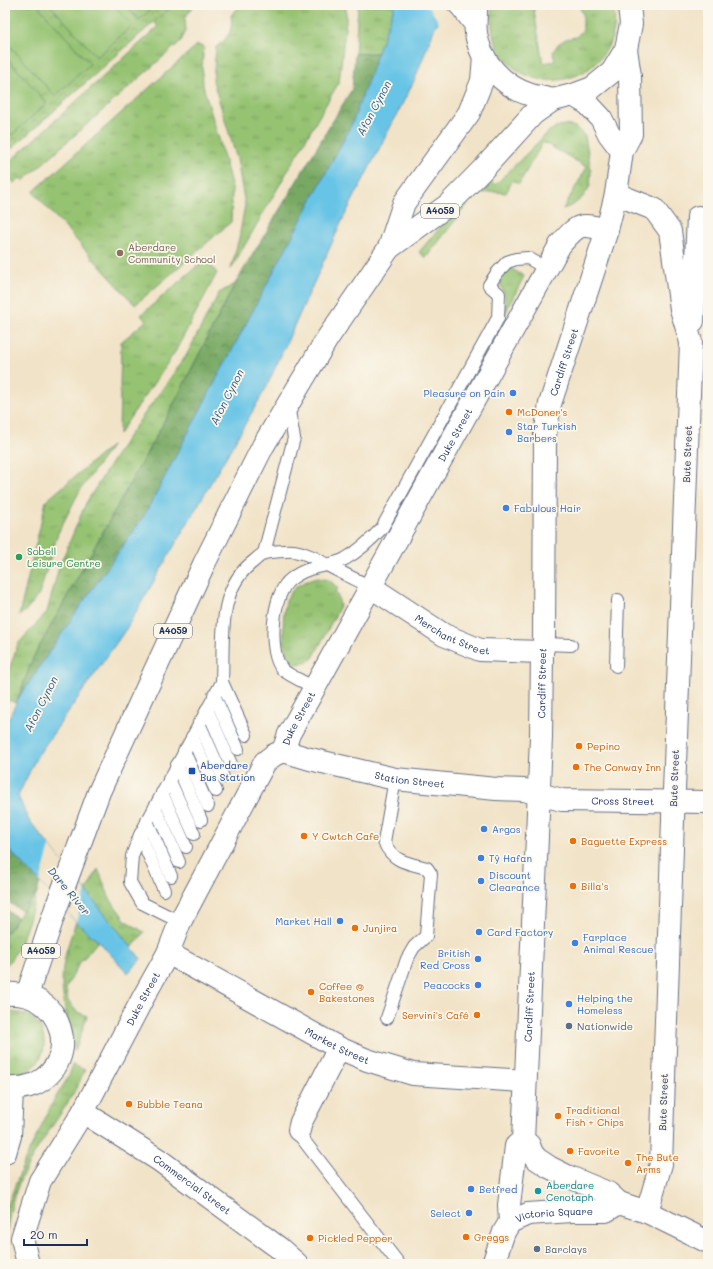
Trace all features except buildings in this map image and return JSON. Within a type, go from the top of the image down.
[{"type":"street","points":[[563,97],[592,88],[612,72],[626,49],[631,24],[630,6]]},
{"type":"street","points":[[463,7],[476,8],[476,34],[484,56],[496,73],[512,87],[531,95],[563,97],[588,104],[601,118],[609,134],[622,151]]},
{"type":"street","name":"Cardiff Street","points":[[510,1222],[509,1205],[516,1146],[523,1140],[539,794],[543,648],[545,435],[550,404],[607,230],[616,194],[622,151],[631,134],[630,76],[626,49]]},
{"type":"street","name":"A4059","points":[[27,995],[56,908],[99,792],[204,564],[263,446],[327,338],[389,248],[404,203],[469,113],[482,81],[484,56]]},
{"type":"street","name":"A4059","points":[[389,248],[448,205],[533,114],[563,97]]},
{"type":"street","name":"Bute Street","points":[[616,194],[654,209],[670,231],[681,309],[691,342]]},
{"type":"street","name":"Bute Street","points":[[647,1212],[661,1164],[673,801],[691,342],[698,217]]},
{"type":"street","name":"Duke Street","points":[[28,1264],[22,1238],[40,1181],[83,1112],[168,953],[180,922],[265,762],[274,755],[283,751],[289,734],[560,245],[574,229],[586,225],[607,230]]},
{"type":"street","name":"Merchant Street","points":[[371,587],[444,635],[480,650],[543,648]]},
{"type":"street","name":"Station Street","points":[[283,751],[310,759],[395,779],[496,789],[524,790],[539,794]]},
{"type":"street","name":"Cross Street","points":[[539,794],[562,800],[708,802]]},
{"type":"street","name":"Market Street","points":[[168,953],[339,1048],[367,1060],[413,1074],[525,1081]]},
{"type":"street","points":[[5,994],[14,993],[27,995],[41,1001],[52,1012],[60,1026],[62,1041],[60,1056],[53,1070],[42,1080],[28,1087],[9,1088],[10,1136],[5,1153]]},
{"type":"street","points":[[299,1130],[301,1122],[339,1048]]},
{"type":"street","name":"Commercial Street","points":[[83,1112],[159,1160],[279,1248],[297,1264]]},
{"type":"street","points":[[523,1140],[529,1145],[532,1153],[537,1159],[549,1167],[608,1193],[619,1203],[647,1212],[708,1242]]},
{"type":"street","name":"Victoria Square","points":[[493,1264],[504,1232],[510,1222],[528,1214],[572,1211],[606,1211],[619,1203]]},
{"type":"lane","points":[[315,688],[283,670],[276,658],[273,630],[275,610],[280,592],[289,580],[306,570],[344,560],[364,546],[382,528],[498,318],[499,294],[489,285],[497,273],[508,262],[516,259],[528,258],[547,269]]},
{"type":"lane","points":[[264,554],[294,438],[288,405]]},
{"type":"lane","points":[[246,735],[222,682],[222,634],[228,598],[234,582],[249,565],[264,554],[294,551],[314,557],[371,587]]},
{"type":"lane","points":[[616,666],[612,647],[618,600]]},
{"type":"lane","points":[[543,648],[571,645]]},
{"type":"lane","points":[[180,922],[142,903],[130,882],[132,856],[140,835],[154,807],[222,682]]},
{"type":"lane","points":[[214,695],[238,749]]},
{"type":"lane","points":[[207,709],[230,764]]},
{"type":"lane","points":[[199,723],[223,778]]},
{"type":"lane","points":[[192,737],[216,791]]},
{"type":"lane","points":[[184,751],[208,806]]},
{"type":"lane","points":[[177,765],[201,820]]},
{"type":"lane","points":[[170,779],[194,834]]},
{"type":"lane","points":[[387,1018],[407,959],[414,947],[426,936],[431,874],[427,868],[406,863],[393,856],[387,849],[384,842],[395,779]]},
{"type":"lane","points":[[162,793],[186,848]]},
{"type":"lane","points":[[154,807],[179,862]]},
{"type":"lane","points":[[147,821],[171,876]]},
{"type":"lane","points":[[140,835],[164,890]]},
{"type":"lane","points":[[299,1130],[301,1137],[399,1264]]},
{"type":"green space","points":[[5,5],[173,5],[10,150],[5,144]]},
{"type":"green space","points":[[14,5],[37,5],[90,64],[55,96],[5,40],[5,13]]},
{"type":"green space","points":[[50,5],[114,5],[132,26],[97,57]]},
{"type":"green space","points":[[126,5],[156,5],[139,20]]},
{"type":"green space","points":[[173,5],[194,5],[185,18],[186,31],[181,41],[23,181],[20,178],[14,183],[5,172],[7,164],[158,27],[154,21]]},
{"type":"green space","points":[[241,5],[346,5],[346,21],[339,82],[231,269],[245,205],[237,159],[213,81],[216,47],[227,37],[231,30],[231,15]]},
{"type":"green space","points":[[358,5],[395,5],[378,53],[355,54]]},
{"type":"green space","points":[[492,5],[533,5],[543,63],[555,61],[553,52],[558,44],[566,39],[576,37],[583,30],[583,14],[578,5],[613,5],[615,23],[613,35],[605,52],[593,65],[579,74],[564,79],[548,80],[532,77],[518,70],[505,59],[496,44],[493,34]]},
{"type":"green space","points":[[197,45],[204,47],[202,67],[203,86],[232,188],[231,222],[135,305],[33,192]]},
{"type":"green space","points":[[378,53],[352,124],[144,516],[81,605],[18,699],[33,658],[169,413],[235,284],[352,89],[355,54]]},
{"type":"green space","points":[[5,56],[47,103],[12,135],[5,127]]},
{"type":"green space","points":[[565,125],[575,127],[585,136],[591,170],[590,186],[583,197],[573,205],[563,209],[587,167],[543,142],[519,184],[513,180],[506,193],[487,192],[475,197],[471,200],[426,258],[419,252],[467,196],[486,177],[495,185],[549,131]]},
{"type":"green space","points":[[205,259],[217,273],[175,352],[119,434],[121,342],[146,321],[141,315]]},
{"type":"green space","points":[[510,268],[524,276],[504,316],[505,301],[500,279],[501,275]]},
{"type":"green space","points":[[235,284],[169,413],[33,658],[16,703],[9,700],[5,708],[5,682],[18,644],[47,612],[59,567],[86,503],[125,441],[186,356],[219,293]]},
{"type":"green space","points":[[112,445],[79,492],[58,533],[39,594],[28,609],[19,616],[46,501]]},
{"type":"green space","points":[[318,578],[329,580],[338,588],[335,592],[340,606],[313,658],[306,663],[295,664],[293,667],[286,653],[283,621],[286,601],[292,591],[298,586]]},
{"type":"green space","points":[[5,846],[40,882],[37,893],[22,911],[5,900]]},
{"type":"green space","points":[[98,869],[110,899],[126,921],[144,932],[132,948],[86,891]]},
{"type":"green space","points":[[37,893],[21,941],[5,967],[5,934]]},
{"type":"green space","points":[[5,909],[18,918],[5,934]]},
{"type":"green space","points":[[76,922],[98,941],[79,964],[66,988],[68,1001],[77,1012],[87,1016],[75,1051],[65,1007],[62,989],[62,974],[68,944]]},
{"type":"green space","points":[[5,1013],[25,1015],[37,1022],[43,1034],[44,1046],[40,1058],[32,1068],[20,1074],[5,1073]]},
{"type":"green space","points":[[73,1065],[85,1070],[84,1073],[68,1102],[41,1143],[18,1185],[11,1207],[7,1230],[7,1264],[5,1264],[6,1209],[25,1160],[54,1100],[68,1078]]},
{"type":"water","points":[[395,5],[449,5],[435,27],[414,81],[341,223],[266,388],[126,629],[36,758],[18,796],[28,819],[141,959],[128,973],[98,941],[76,922],[5,846],[5,726],[18,699],[81,605],[144,516],[352,124]]},
{"type":"pier","points":[[423,5],[451,5],[440,24],[430,8]]},
{"type":"pier","points":[[50,846],[86,891],[76,922],[40,882]]},
{"type":"place","name":"Aberdare Community School","points":[[120,253]]},
{"type":"place","name":"Pleasure on Pain","points":[[513,393]]},
{"type":"place","name":"McDoner's","points":[[509,412]]},
{"type":"place","name":"Star Turkish Barbers","points":[[509,432]]},
{"type":"place","name":"Fabulous Hair","points":[[506,508]]},
{"type":"place","name":"Sobell Leisure Centre","points":[[19,557]]},
{"type":"place","name":"Pepino","points":[[579,746]]},
{"type":"place","name":"The Conway Inn","points":[[576,767]]},
{"type":"place","name":"Aberdare Bus Station","points":[[192,771]]},
{"type":"place","name":"Argos","points":[[484,829]]},
{"type":"place","name":"Y Cwtch Cafe","points":[[304,836]]},
{"type":"place","name":"Baguette Express","points":[[573,841]]},
{"type":"place","name":"Tŷ Hafan","points":[[481,858]]},
{"type":"place","name":"Discount Clearance","points":[[481,881]]},
{"type":"place","name":"Billa's","points":[[573,886]]},
{"type":"place","name":"Market Hall","points":[[340,921]]},
{"type":"place","name":"Junjira","points":[[355,928]]},
{"type":"place","name":"Card Factory","points":[[479,932]]},
{"type":"place","name":"Farplace Animal Rescue","points":[[575,943]]},
{"type":"place","name":"British Red Cross","points":[[478,959]]},
{"type":"place","name":"Peacocks","points":[[478,985]]},
{"type":"place","name":"Coffee @ Bakestones","points":[[311,992]]},
{"type":"place","name":"Helping the Homeless","points":[[569,1004]]},
{"type":"place","name":"Servini's Café","points":[[477,1015]]},
{"type":"place","name":"Nationwide","points":[[569,1026]]},
{"type":"place","name":"Bubble Teana","points":[[129,1104]]},
{"type":"place","name":"Traditional Fish + Chips","points":[[558,1116]]},
{"type":"place","name":"Favorite","points":[[570,1151]]},
{"type":"place","name":"The Bute Arms","points":[[628,1163]]},
{"type":"place","name":"Betfred","points":[[471,1189]]},
{"type":"place","name":"Aberdare Cenotaph","points":[[538,1191]]},
{"type":"place","name":"Select","points":[[469,1213]]},
{"type":"place","name":"Greggs","points":[[466,1237]]},
{"type":"place","name":"Pickled Pepper","points":[[310,1238]]},
{"type":"place","name":"Barclays","points":[[537,1249]]},
{"type":"water label","name":"Afon Cynon","points":[[374,108]]},
{"type":"water label","name":"Afon Cynon","points":[[227,397]]},
{"type":"water label","name":"Afon Cynon","points":[[41,704]]},
{"type":"water label","name":"Dare River","points":[[69,891]]}]
